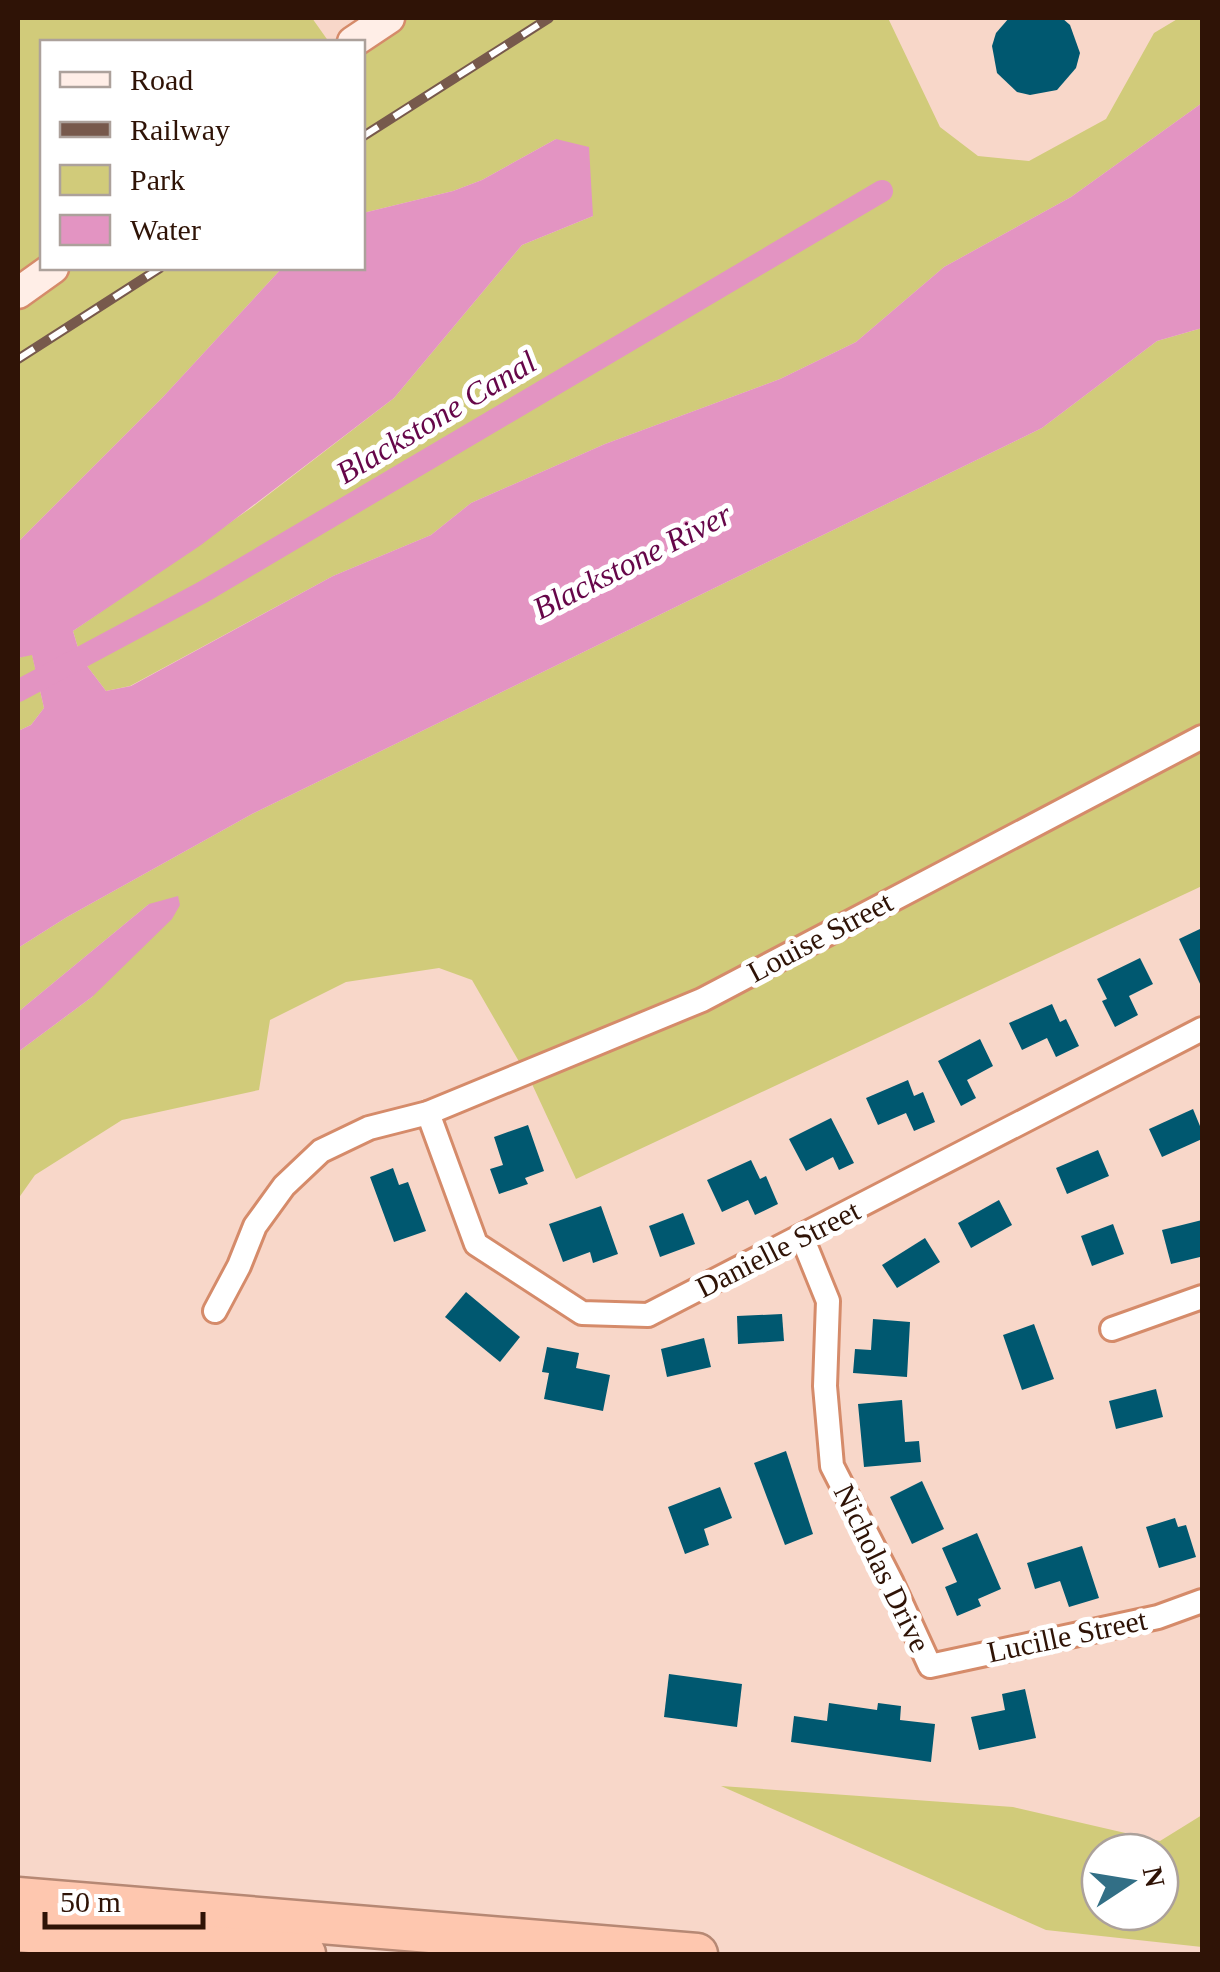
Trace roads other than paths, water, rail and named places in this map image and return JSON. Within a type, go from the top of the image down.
[{"type":"highway","points":[[18,1898],[696,1954]]},
{"type":"highway","points":[[18,1931],[305,1954]]},
{"type":"main road","points":[[355,40],[390,18]]},
{"type":"main road","points":[[18,293],[50,270]]},
{"type":"street","name":"Louise Street","points":[[215,1311],[255,1226],[284,1186],[321,1151],[369,1128],[428,1113],[702,1000],[1202,737]]},
{"type":"street","name":"Danielle Street","points":[[428,1113],[476,1244],[582,1313],[648,1315],[1202,1029]]},
{"type":"street","name":"Nicholas Drive","points":[[802,1237],[828,1301],[825,1386],[832,1466],[930,1666]]},
{"type":"street","points":[[1112,1328],[1202,1297]]},
{"type":"street","name":"Lucille Street","points":[[930,1666],[1158,1617],[1202,1600]]},
{"type":"water","name":"Blackstone River","points":[[1202,103],[1202,328],[1157,341],[1042,428],[252,814],[18,948],[18,731],[31,725],[44,708],[32,655],[18,658],[18,542],[163,397],[280,270],[365,270],[365,213],[482,180],[556,139],[589,147],[593,216],[522,245],[394,398],[201,545],[73,631],[81,658],[106,691],[131,686],[333,576],[431,535],[471,503],[605,444],[780,379],[856,342],[944,267],[1071,197]]},
{"type":"water","points":[[178,896],[180,905],[172,919],[92,997],[18,1052],[18,1012],[149,904]]},
{"type":"waterway","name":"Blackstone Canal","points":[[18,691],[203,592],[882,191]]},
{"type":"railway","points":[[365,135],[549,18]]},
{"type":"railway","points":[[18,359],[157,270]]}]
